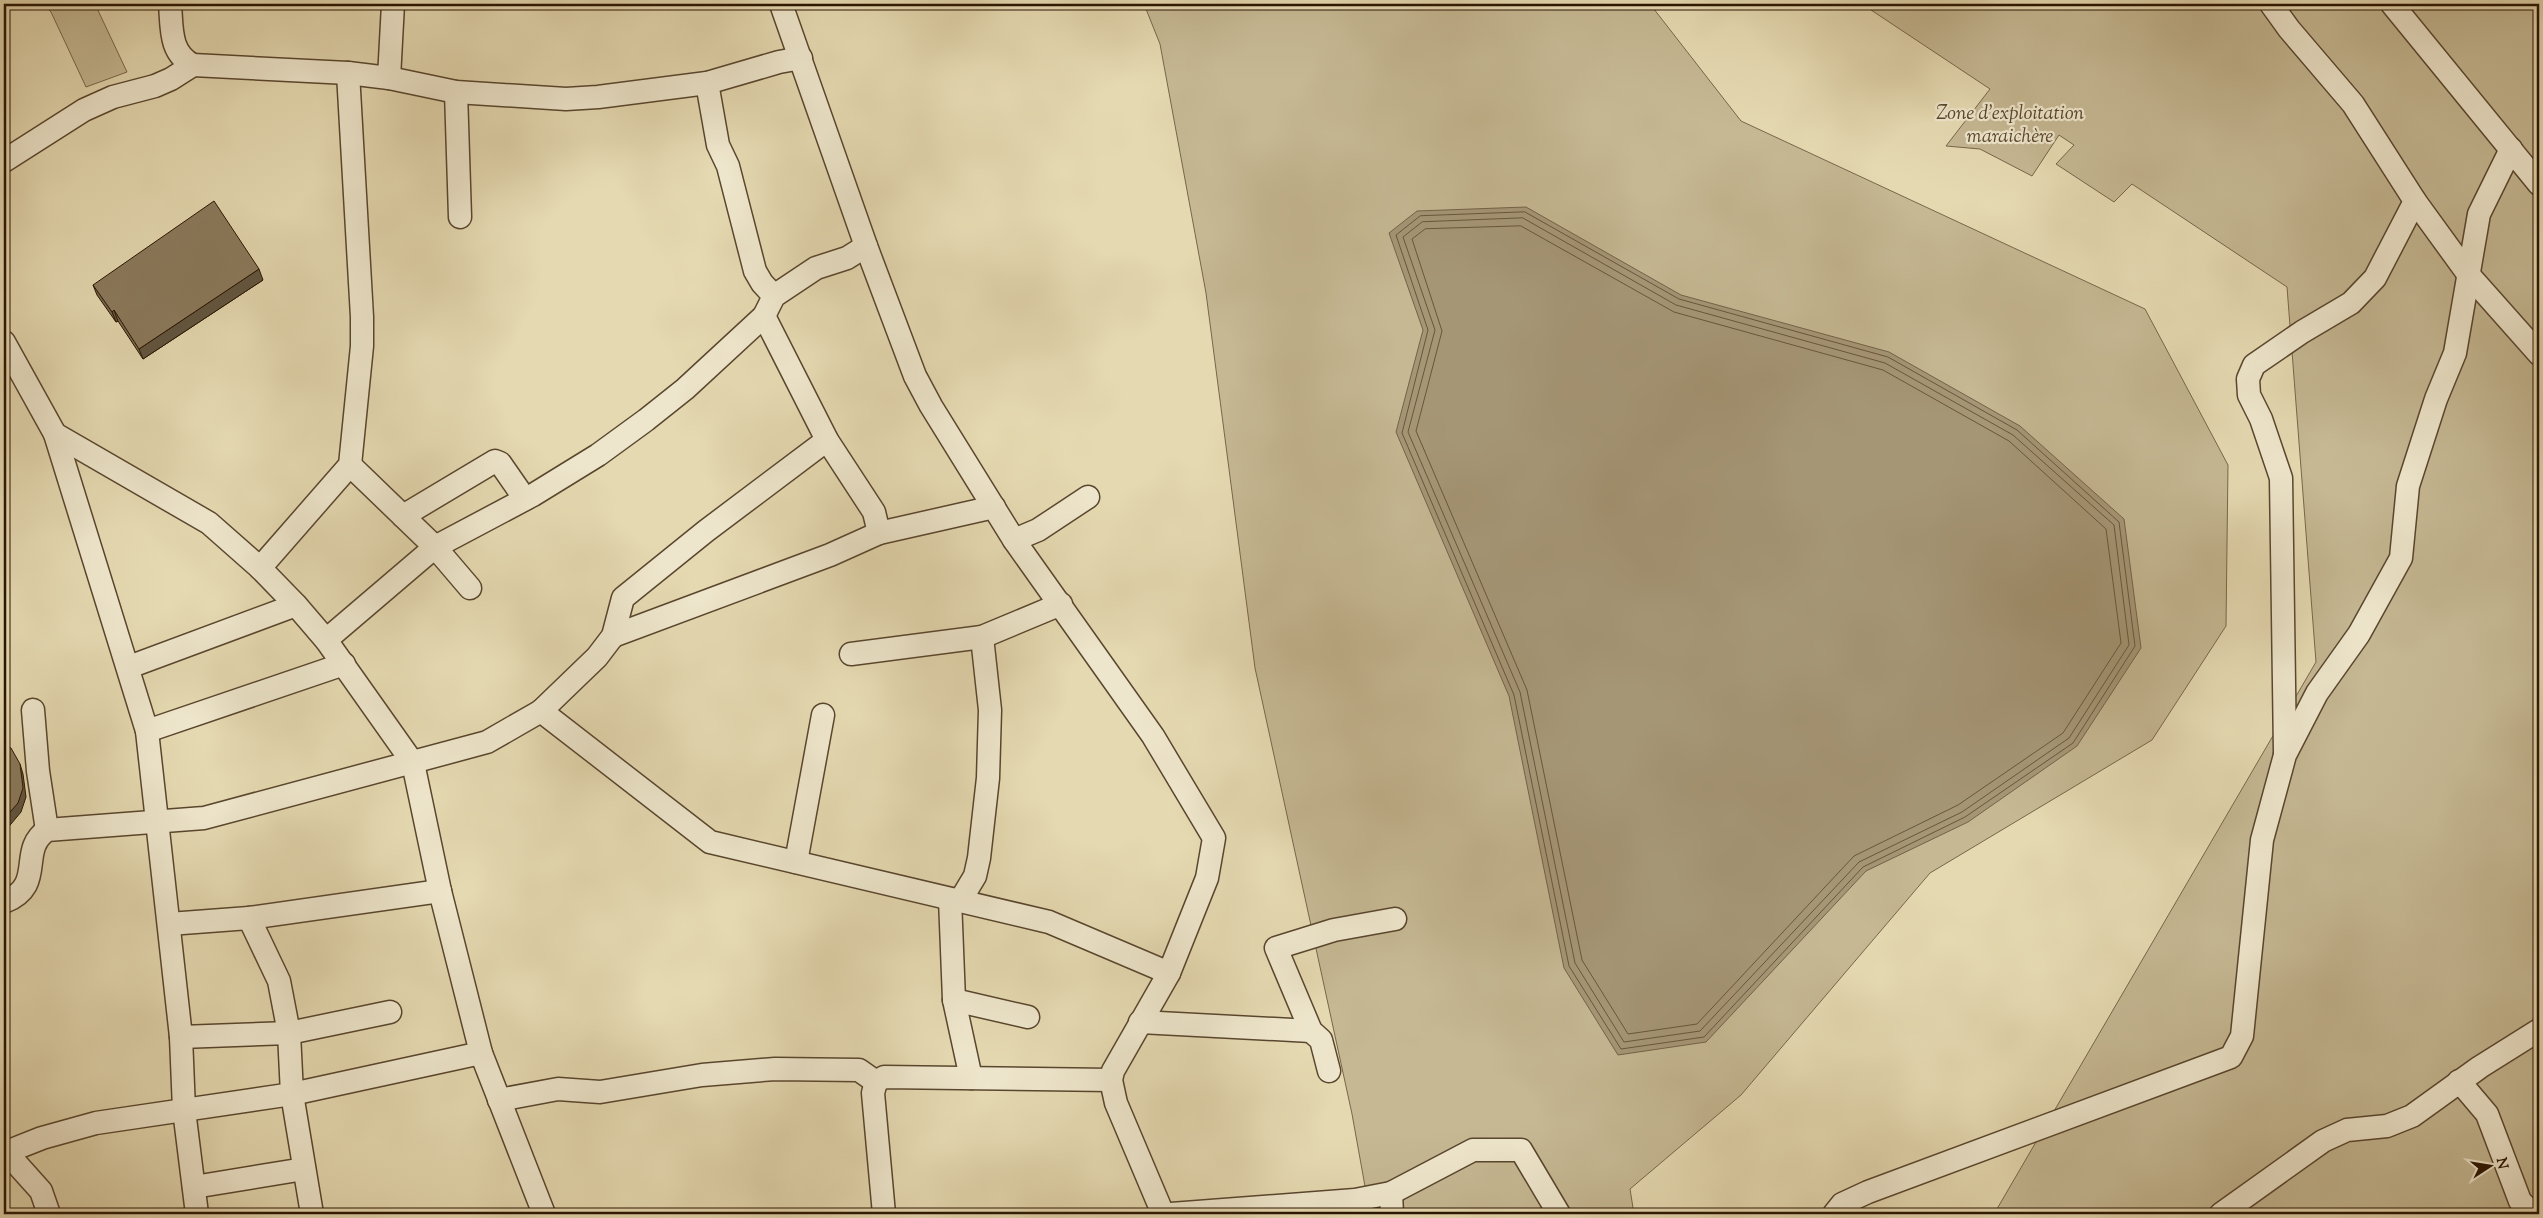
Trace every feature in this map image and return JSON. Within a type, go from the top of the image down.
[{"type":"street","points":[[170,4],[174,44],[182,60],[193,64],[348,73],[389,78],[456,92],[566,99],[598,97],[707,83],[779,62],[801,58]]},
{"type":"street","points":[[389,78],[393,4]]},
{"type":"street","points":[[781,4],[866,246],[916,376],[951,442],[1014,540],[1153,736],[1214,838],[1207,878],[1169,973],[1113,1071],[1111,1080],[1116,1103],[1163,1214]]},
{"type":"street","points":[[2271,4],[2289,29],[2354,104],[2416,201],[2468,274],[2539,354]]},
{"type":"street","points":[[2392,4],[2539,184]]},
{"type":"street","points":[[4,162],[84,110],[113,97],[155,86],[171,79],[193,64]]},
{"type":"street","points":[[260,568],[350,465],[362,346],[362,317],[348,73]]},
{"type":"street","points":[[707,83],[718,144],[728,166],[755,270],[762,283],[774,296]]},
{"type":"street","points":[[456,92],[460,217]]},
{"type":"street","points":[[1834,1214],[1842,1204],[1868,1192],[2231,1057],[2242,1036],[2262,840],[2285,755],[2317,693],[2359,634],[2401,558],[2408,486],[2436,399],[2455,353],[2479,214],[2511,149]]},
{"type":"street","points":[[2285,755],[2281,478],[2261,420],[2249,395],[2248,379],[2254,365],[2302,332],[2351,303],[2375,278],[2416,201]]},
{"type":"street","points":[[326,640],[435,547],[524,499],[598,455],[646,420],[685,390],[764,316],[774,296],[816,268],[846,258],[866,246]]},
{"type":"street","points":[[764,316],[827,440],[874,512],[879,533]]},
{"type":"street","points":[[4,342],[55,434],[129,667],[147,731],[181,1037],[184,1110],[197,1214]]},
{"type":"street","points":[[55,434],[209,523],[260,568],[296,605],[326,640],[413,763],[440,891],[481,1053],[544,1214]]},
{"type":"street","points":[[4,902],[18,896],[26,885],[34,843],[47,830],[156,820],[204,818],[487,742],[541,711],[576,679],[613,636],[623,598],[706,531],[827,440]]},
{"type":"street","points":[[403,516],[495,461],[500,463],[524,499]]},
{"type":"street","points":[[350,465],[435,547],[470,588]]},
{"type":"street","points":[[1014,540],[1038,530],[1088,497]]},
{"type":"street","points":[[613,636],[830,555],[879,533],[994,507]]},
{"type":"street","points":[[850,654],[982,637],[1061,604]]},
{"type":"street","points":[[129,667],[296,605]]},
{"type":"street","points":[[971,1078],[954,1000],[955,900],[975,876],[979,858],[988,778],[990,710],[982,637]]},
{"type":"street","points":[[147,731],[344,664]]},
{"type":"street","points":[[33,710],[38,771],[47,830]]},
{"type":"street","points":[[541,711],[710,842],[1049,922],[1169,973]]},
{"type":"street","points":[[796,862],[823,715]]},
{"type":"street","points":[[169,924],[249,918],[440,891]]},
{"type":"street","points":[[249,918],[279,981],[289,1032],[292,1094],[312,1214]]},
{"type":"street","points":[[1329,1071],[1322,1040],[1311,1030],[1276,948],[1334,930],[1395,919]]},
{"type":"street","points":[[954,1000],[1028,1018]]},
{"type":"street","points":[[181,1037],[289,1032],[390,1012]]},
{"type":"street","points":[[1140,1022],[1311,1030]]},
{"type":"street","points":[[2221,1214],[2323,1140],[2347,1130],[2388,1126],[2401,1122],[2423,1110],[2459,1081],[2539,1030]]},
{"type":"street","points":[[49,1214],[41,1191],[5,1153],[42,1138],[96,1123],[292,1094],[481,1053]]},
{"type":"street","points":[[499,1100],[558,1089],[600,1092],[702,1075],[775,1069],[859,1070],[876,1082]]},
{"type":"street","points":[[884,1214],[873,1093],[876,1082],[884,1077],[1111,1080]]},
{"type":"street","points":[[2459,1081],[2487,1114],[2524,1210]]},
{"type":"street","points":[[1171,1214],[1356,1200],[1392,1203],[1473,1150],[1521,1150],[1558,1214]]},
{"type":"street","points":[[194,1187],[304,1169]]},
{"type":"green space","points":[[43,4],[95,4],[127,72],[86,87],[51,12]]},
{"type":"green space","points":[[1144,4],[1650,4],[1741,121],[2145,309],[2228,465],[2226,626],[2152,740],[1930,873],[1741,1095],[1630,1189],[1634,1214],[1370,1214],[1352,1114],[1255,668],[1206,293],[1160,44]]},
{"type":"green space","name":"Zone d'exploitation maraichère","points":[[1862,4],[2539,4],[2539,1214],[1994,1214],[2316,662],[2287,287],[2132,184],[2114,202],[2056,164],[2074,145],[2059,135],[2032,176],[1980,149],[1946,146],[1990,89]]},
{"type":"water","points":[[1526,207],[1681,295],[1889,352],[2020,426],[2124,519],[2141,648],[2077,746],[1968,822],[1866,871],[1706,1042],[1618,1055],[1564,968],[1509,696],[1396,432],[1423,330],[1389,233],[1417,211]]},
{"type":"building","points":[[214,201],[259,269],[139,349],[114,310],[112,312],[93,285]]},
{"type":"building","points":[[4,745],[11,748],[20,764],[23,788],[18,803],[4,819]]}]
